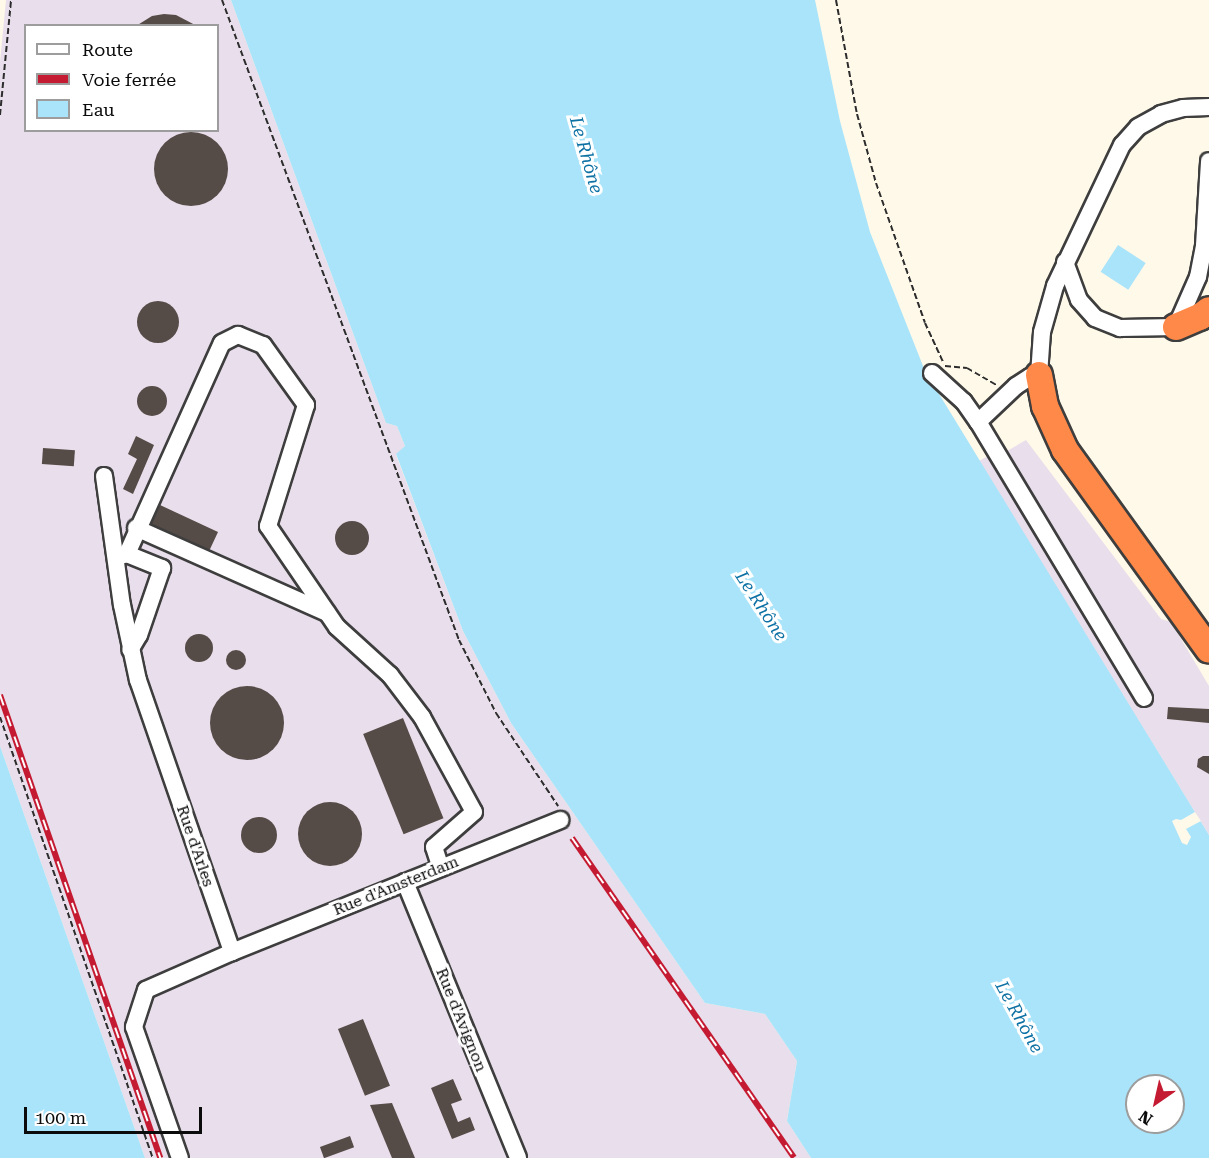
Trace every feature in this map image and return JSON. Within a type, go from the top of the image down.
[{"type":"highway","points":[[1176,327],[1200,317],[1209,310]]},
{"type":"highway","points":[[1039,375],[1045,406],[1065,450],[1209,650]]},
{"type":"street","points":[[978,422],[1011,391],[1030,377],[1039,375],[1039,352],[1046,311],[1065,262],[1122,145],[1138,127],[1150,119],[1172,110],[1202,107]]},
{"type":"street","points":[[1065,262],[1080,300],[1095,318],[1120,328],[1176,327],[1198,277],[1204,246],[1209,160]]},
{"type":"street","points":[[130,650],[139,635],[162,568],[121,555],[136,528],[222,343],[238,335],[263,345],[306,405],[268,526],[337,627],[390,675],[422,717],[474,812],[434,847],[441,868]]},
{"type":"street","points":[[938,370],[978,422],[1144,698]]},
{"type":"street","name":"Rue d'Arles","points":[[104,476],[121,555],[130,650],[138,680],[232,952]]},
{"type":"street","points":[[136,528],[327,613]]},
{"type":"street","name":"Rue d'Amsterdam","points":[[232,952],[560,820]]},
{"type":"street","name":"Rue d'Avignon","points":[[405,882],[518,1158]]},
{"type":"street","points":[[180,1158],[134,1027],[146,990],[232,952]]},
{"type":"path","points":[[0,115],[11,0]]},
{"type":"path","points":[[222,0],[459,640],[496,713],[557,804],[560,820]]},
{"type":"path","points":[[836,0],[857,114],[876,183],[925,323],[938,370],[967,368],[1011,391]]},
{"type":"path","points":[[0,717],[153,1158]]},
{"type":"shaded area","points":[[6,0],[231,0],[386,423],[397,426],[405,446],[396,455],[463,631],[511,723],[705,1003],[765,1014],[797,1061],[787,1121],[811,1158],[145,1158],[0,746],[0,62]]},
{"type":"shaded area","points":[[1026,440],[1161,619],[1171,622],[1209,686],[1209,835],[979,461],[1004,447],[1007,451]]},
{"type":"water","name":"Le Rhône","points":[[231,0],[815,0],[840,121],[870,232],[925,371],[1209,835],[1209,1158],[811,1158],[787,1121],[797,1061],[765,1014],[705,1003],[511,723],[463,631],[396,454],[405,446],[397,426],[386,423]]},
{"type":"water","points":[[1118,245],[1146,263],[1128,290],[1101,272]]},
{"type":"water","points":[[0,746],[145,1158],[0,1158]]},
{"type":"pier","points":[[1195,812],[1201,821],[1186,829],[1191,837],[1187,845],[1182,843],[1172,821],[1181,820]]},
{"type":"building","points":[[176,15],[193,24],[139,24],[152,16]]},
{"type":"building","points":[[184,132],[198,132],[212,138],[222,148],[228,162],[226,183],[212,200],[198,206],[184,206],[170,200],[160,190],[154,176],[154,162],[160,148],[170,138]]},
{"type":"building","points":[[158,301],[166,302],[173,307],[178,314],[178,330],[173,337],[166,342],[158,343],[150,342],[143,337],[138,330],[137,322],[138,314],[143,307],[150,302]]},
{"type":"building","points":[[152,386],[158,387],[166,395],[166,407],[158,415],[152,416],[146,415],[138,407],[137,401],[138,395],[146,387]]},
{"type":"building","points":[[136,436],[154,445],[133,494],[123,489],[137,459],[128,454]]},
{"type":"building","points":[[43,448],[75,450],[74,466],[42,464]]},
{"type":"building","points":[[160,505],[218,532],[209,551],[151,524]]},
{"type":"building","points":[[352,521],[364,526],[369,538],[364,550],[352,555],[340,550],[335,538],[340,526]]},
{"type":"building","points":[[199,634],[209,638],[213,648],[209,658],[199,662],[189,658],[185,648],[189,638]]},
{"type":"building","points":[[236,650],[243,653],[246,660],[243,667],[236,670],[229,667],[226,660],[229,653]]},
{"type":"building","points":[[247,686],[268,692],[278,702],[284,723],[278,744],[268,754],[247,760],[226,754],[216,744],[210,723],[216,702],[226,692]]},
{"type":"building","points":[[1168,707],[1209,709],[1209,723],[1167,719]]},
{"type":"building","points":[[403,718],[443,818],[404,834],[363,734]]},
{"type":"building","points":[[1209,756],[1209,774],[1197,767],[1198,759]]},
{"type":"building","points":[[330,802],[348,808],[356,816],[362,834],[356,852],[348,860],[330,866],[312,860],[304,852],[298,834],[304,816],[312,808]]},
{"type":"building","points":[[259,817],[271,823],[277,835],[271,847],[259,853],[247,847],[241,835],[247,823]]},
{"type":"building","points":[[363,1019],[390,1086],[365,1096],[338,1029]]},
{"type":"building","points":[[453,1079],[462,1100],[451,1104],[458,1122],[470,1117],[475,1130],[452,1139],[431,1088]]},
{"type":"building","points":[[392,1103],[415,1158],[392,1158],[370,1105]]},
{"type":"building","points":[[350,1136],[354,1147],[324,1158],[320,1147]]},
{"type":"railway","points":[[0,695],[160,1158]]},
{"type":"railway","points":[[572,838],[794,1158]]}]
